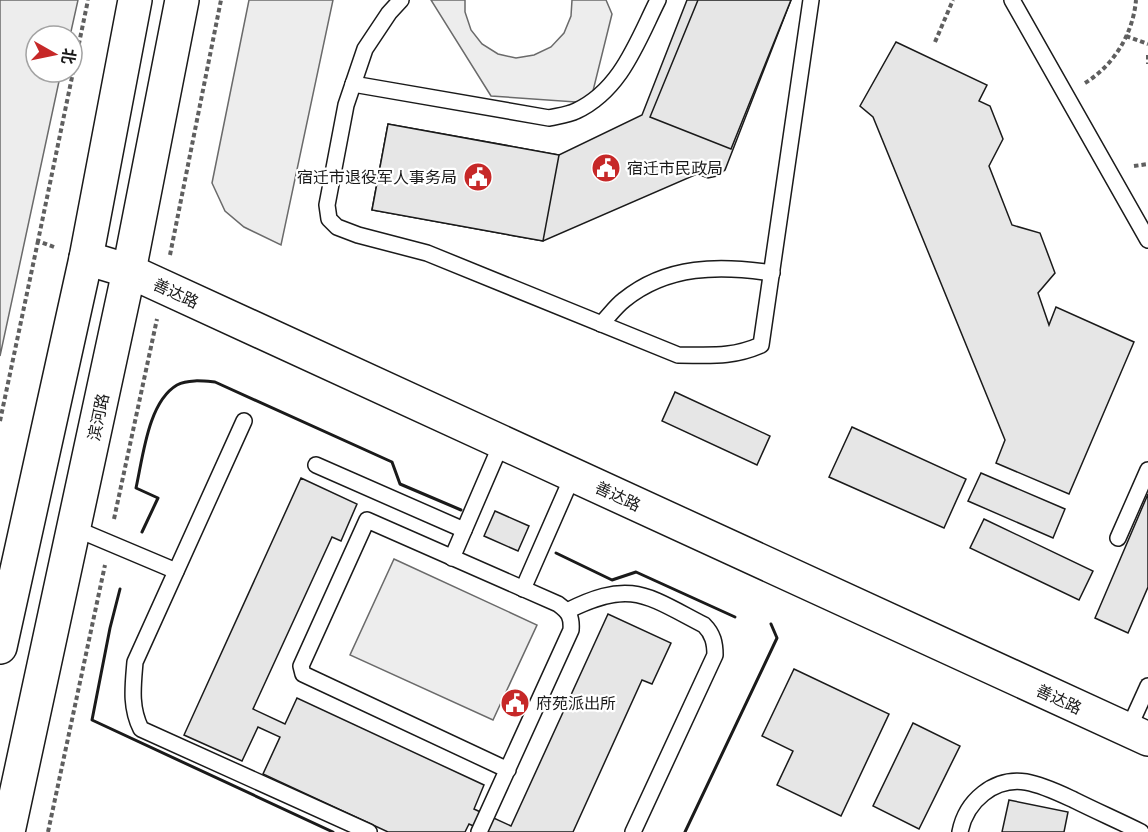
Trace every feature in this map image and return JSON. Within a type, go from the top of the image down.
[{"type":"main road","points":[[0,647],[86,258],[135,0]]},
{"type":"main road","name":"滨河路","points":[[8,832],[129,271],[182,0]]},
{"type":"main road","name":"善达路","points":[[86,258],[129,271],[1138,735]]},
{"type":"lane","points":[[401,0],[389,13],[365,50],[346,105],[327,205],[329,219],[337,227],[358,235],[427,253],[678,355],[742,353],[761,345],[811,0]]},
{"type":"lane","points":[[353,84],[549,118],[574,112],[600,97],[624,69],[658,0]]},
{"type":"lane","points":[[1012,0],[1148,240]]},
{"type":"lane","points":[[602,324],[624,300],[653,282],[679,272],[737,268],[772,273]]},
{"type":"lane","points":[[244,421],[135,662],[132,700],[135,717],[141,729],[369,832]]},
{"type":"lane","points":[[453,558],[502,442]]},
{"type":"lane","points":[[316,465],[464,530]]},
{"type":"lane","points":[[1118,538],[1148,470]]},
{"type":"lane","points":[[524,589],[573,475]]},
{"type":"lane","points":[[479,832],[508,770],[571,630],[572,619],[567,611],[558,604],[367,520],[301,666],[303,674],[508,770]]},
{"type":"lane","points":[[74,528],[176,572]]},
{"type":"lane","points":[[567,611],[587,601],[615,593],[630,593],[652,598],[705,625],[711,632],[715,645],[715,655],[633,832]]},
{"type":"lane","points":[[1138,735],[1148,686]]},
{"type":"lane","points":[[960,832],[962,821],[970,806],[981,795],[997,785],[1010,781],[1027,782],[1050,789],[1141,832]]},
{"type":"path","points":[[0,421],[88,0]]},
{"type":"path","points":[[48,832],[164,287],[220,0]]},
{"type":"path","points":[[935,42],[953,0]]},
{"type":"path","points":[[1066,94],[1094,78],[1109,64],[1122,46],[1131,25],[1136,0]]},
{"type":"path","points":[[1126,36],[1148,44]]},
{"type":"path","points":[[1148,55],[1148,64]]},
{"type":"path","points":[[38,241],[86,258]]},
{"type":"shaded area","points":[[0,0],[78,0],[73,24],[24,24],[24,84],[58,84],[0,356]]},
{"type":"shaded area","points":[[249,0],[333,0],[281,245],[244,227],[225,211],[212,183]]},
{"type":"shaded area","points":[[431,0],[465,0],[465,12],[471,30],[482,44],[498,54],[516,58],[534,55],[551,47],[564,33],[571,16],[572,0],[606,0],[612,14],[590,103],[491,96]]},
{"type":"shaded area","points":[[394,559],[537,625],[493,720],[350,655]]},
{"type":"building","points":[[687,0],[791,0],[725,170],[717,176],[708,178],[697,174],[543,241],[372,210],[388,124],[559,155],[642,115]]},
{"type":"building","points":[[698,0],[791,0],[731,149],[650,117]]},
{"type":"building","points":[[896,42],[987,85],[979,101],[990,106],[1003,139],[989,166],[1012,225],[1040,233],[1055,273],[1038,293],[1049,325],[1056,307],[1134,342],[1069,494],[996,463],[1005,440],[873,117],[860,106]]},
{"type":"building","points":[[388,124],[559,155],[543,241],[372,210]]},
{"type":"building","points":[[675,392],[770,436],[757,465],[662,421]]},
{"type":"building","points":[[852,427],[966,479],[944,528],[829,477]]},
{"type":"building","points":[[981,473],[1065,509],[1053,538],[968,501]]},
{"type":"building","points":[[301,478],[357,504],[341,541],[332,537],[253,709],[285,724],[297,698],[484,785],[474,809],[511,826],[608,614],[671,643],[652,684],[642,680],[573,832],[487,832],[469,824],[465,832],[388,832],[263,774],[280,737],[258,727],[242,761],[184,735]]},
{"type":"building","points":[[1148,494],[1148,587],[1128,633],[1095,618]]},
{"type":"building","points":[[495,511],[529,526],[518,551],[484,536]]},
{"type":"building","points":[[984,519],[1093,571],[1079,600],[970,548]]},
{"type":"building","points":[[794,669],[889,714],[841,816],[777,785],[793,751],[762,736]]},
{"type":"building","points":[[913,723],[960,746],[919,829],[873,806]]},
{"type":"building","points":[[1009,800],[1068,812],[1064,832],[1002,832]]},
{"type":"wall","points":[[142,532],[158,498],[136,488],[148,431],[159,404],[167,393],[177,385],[191,381],[215,382],[392,462],[400,484],[461,510]]},
{"type":"wall","points":[[556,553],[612,580],[636,572],[735,617]]},
{"type":"wall","points":[[120,589],[92,720],[333,832]]},
{"type":"wall","points":[[685,832],[777,638],[771,624]]},
{"type":"place","name":"宿迁市民政局","points":[[606,168]]},
{"type":"place","name":"宿迁市退役军人事务局","points":[[478,177]]},
{"type":"place","name":"府苑派出所","points":[[515,703]]}]
